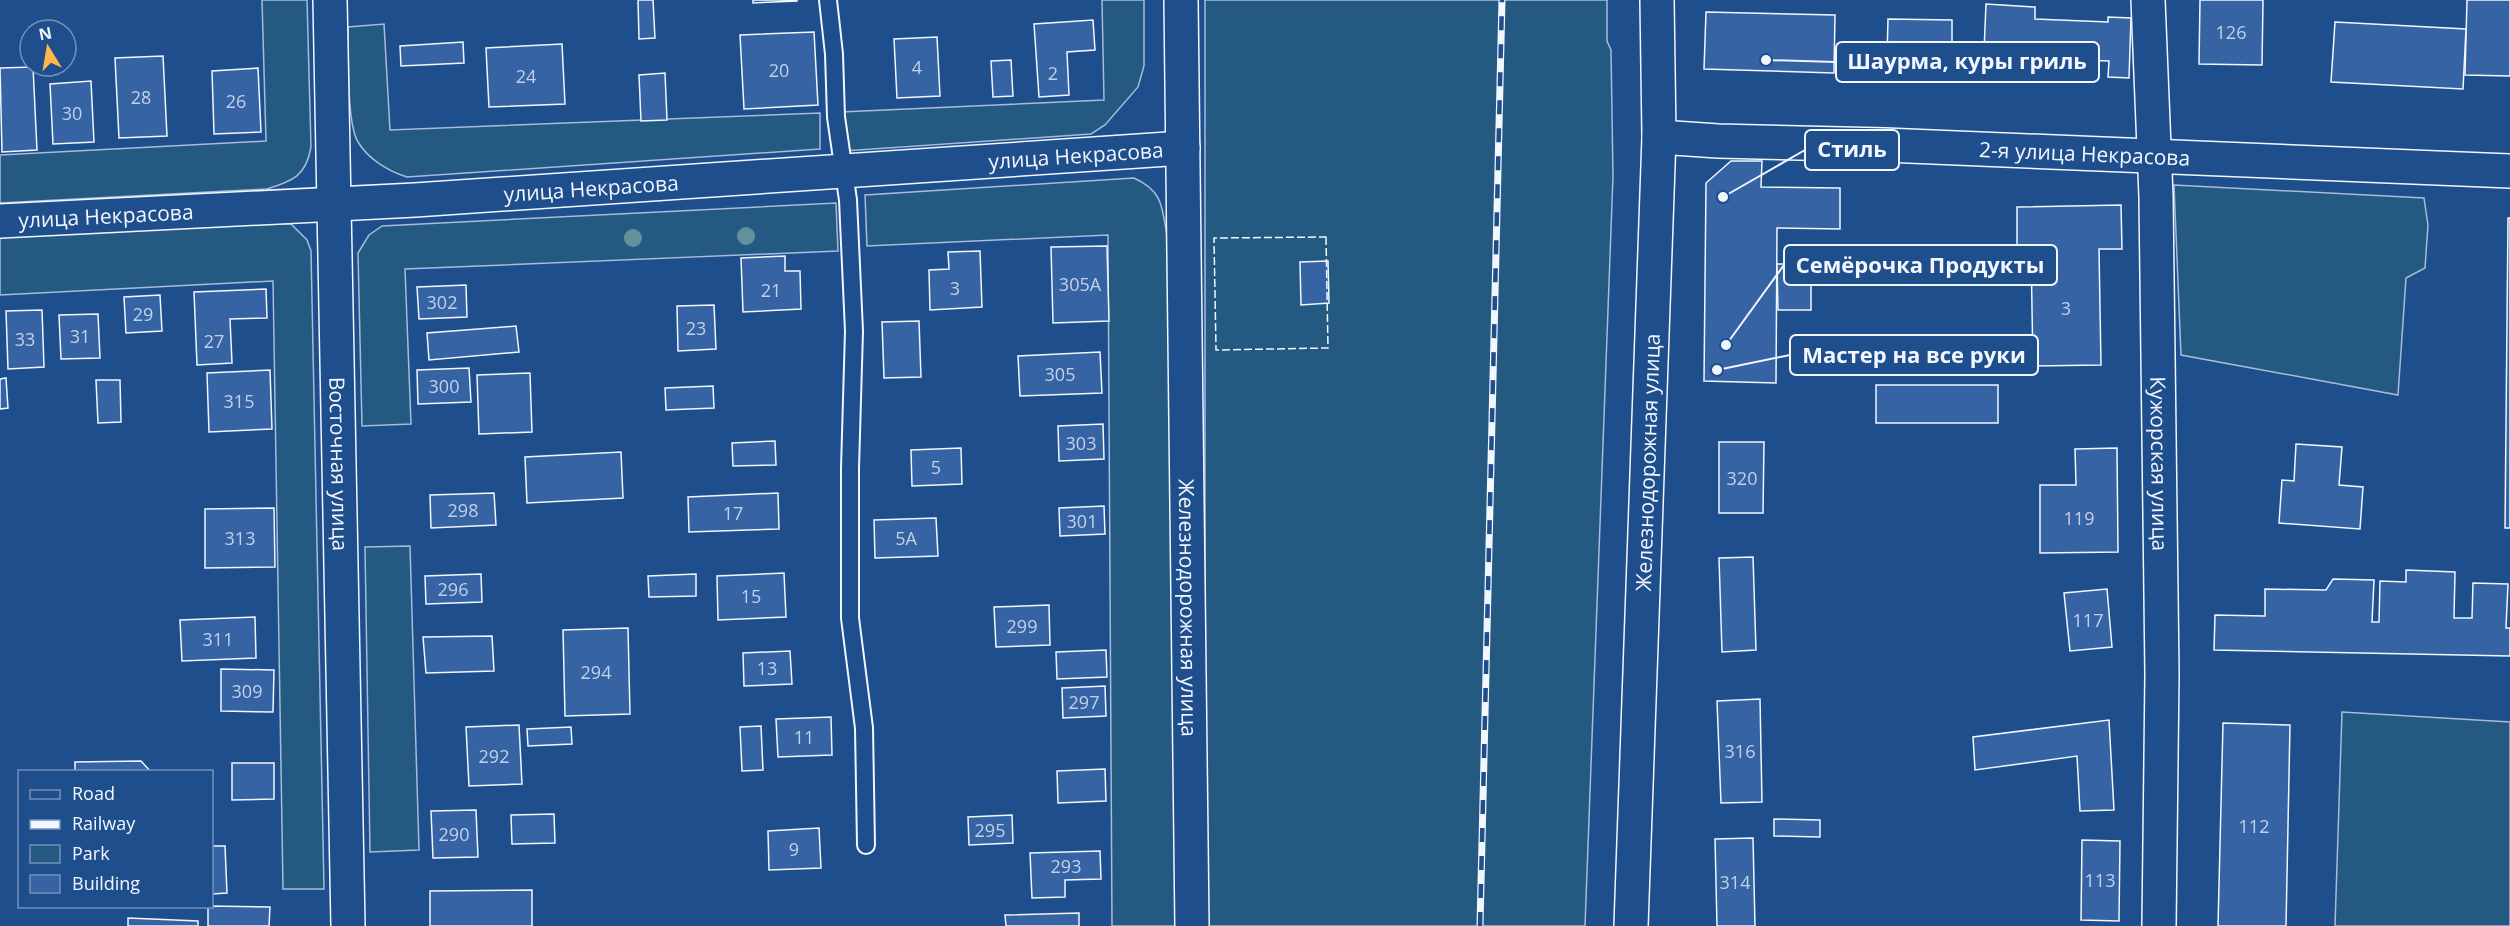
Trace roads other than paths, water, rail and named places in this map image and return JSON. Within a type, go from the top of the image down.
[{"type":"street","name":"Восточная улица","points":[[330,0],[348,926]]},
{"type":"street","name":"Железнодорожная улица","points":[[1181,0],[1192,926]]},
{"type":"street","name":"Железнодорожная улица","points":[[1631,926],[1659,137],[1657,0]]},
{"type":"street","name":"Кужорская улица","points":[[2148,0],[2156,197],[2163,674],[2159,926]]},
{"type":"street","name":"2-я улица Некрасова","points":[[1659,137],[2510,171]]},
{"type":"street","name":"улица Некрасова","points":[[0,222],[335,204],[1183,148]]},
{"type":"lane","points":[[828,0],[843,172],[848,200],[854,331],[850,468],[850,618],[864,728],[866,845]]},
{"type":"railway","points":[[1480,926],[1502,0]]},
{"type":"place","name":"Шаурма, куры гриль","points":[[1766,60]]},
{"type":"place","name":"Стиль","points":[[1723,197]]},
{"type":"place","name":"Семёрочка Продукты","points":[[1726,345]]},
{"type":"place","name":"Мастер на все руки","points":[[1717,370]]}]
